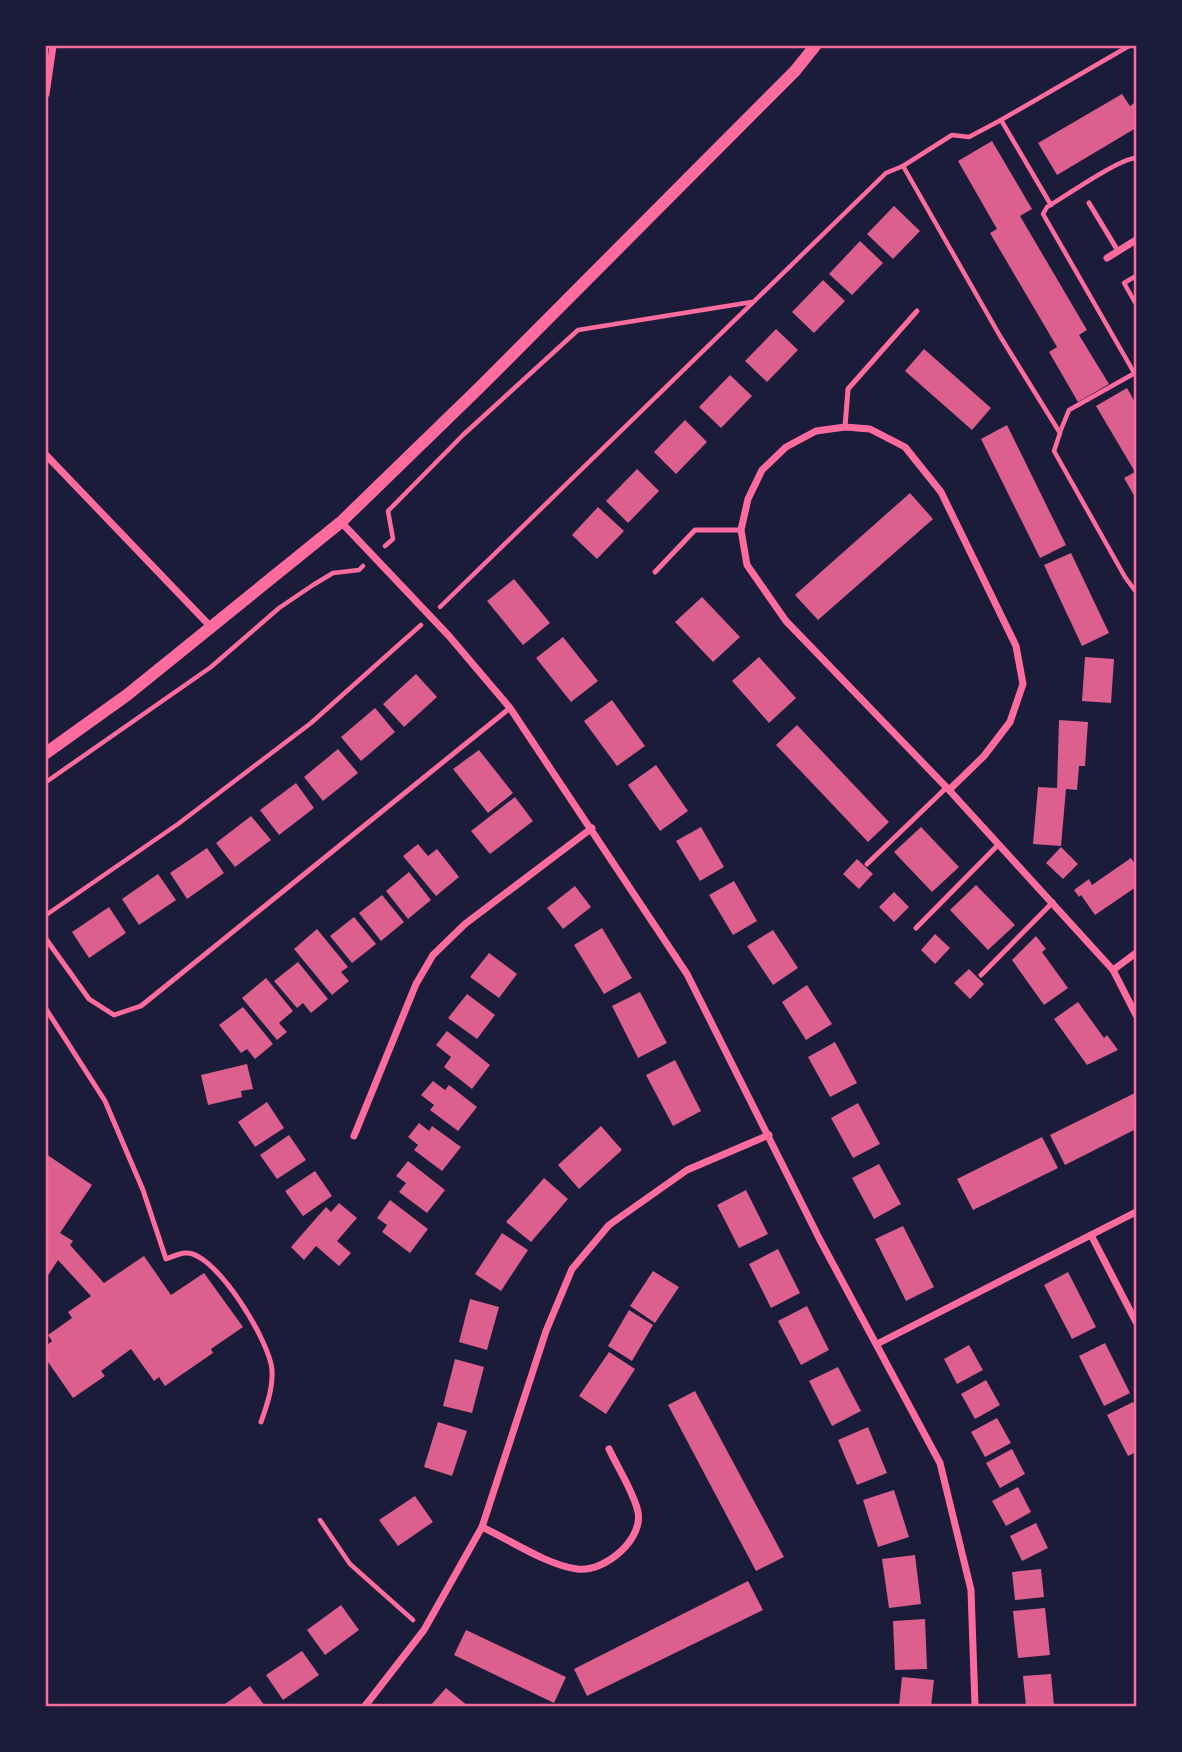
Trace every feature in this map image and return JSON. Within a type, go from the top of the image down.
[{"type":"street","points":[[46,93],[53,46]]},
{"type":"street","points":[[46,753],[127,695],[341,522],[795,71],[815,46]]},
{"type":"street","points":[[1107,258],[1136,240]]},
{"type":"street","points":[[947,789],[984,756],[1010,722],[1023,684],[1016,646],[941,492],[905,447],[870,429],[845,427],[816,431],[786,447],[762,470],[748,499],[741,530],[747,565],[786,621],[1053,902],[1113,970],[1136,1015]]},
{"type":"street","points":[[46,455],[210,626]]},
{"type":"street","points":[[341,522],[510,708],[687,974],[820,1240],[940,1464],[971,1590],[975,1706]]},
{"type":"street","points":[[354,1136],[416,984],[437,950],[465,924],[592,828]]},
{"type":"street","points":[[1113,970],[1136,953]]},
{"type":"street","points":[[365,1706],[424,1630],[482,1527],[546,1331],[572,1269],[609,1225],[687,1170],[769,1135]]},
{"type":"street","points":[[877,1345],[1136,1212]]},
{"type":"street","points":[[1091,1235],[1136,1322]]},
{"type":"street","points":[[482,1527],[554,1562],[577,1569],[594,1568],[607,1563],[619,1555],[628,1542],[635,1528],[638,1511],[609,1449]]},
{"type":"lane","points":[[1089,203],[1118,251]]},
{"type":"lane","points":[[845,427],[848,388],[917,311]]},
{"type":"lane","points":[[655,572],[695,530],[741,530]]},
{"type":"lane","points":[[46,939],[89,999],[114,1015],[141,1006],[510,708]]},
{"type":"lane","points":[[867,864],[947,789]]},
{"type":"lane","points":[[916,928],[998,845]]},
{"type":"lane","points":[[981,975],[1053,902]]},
{"type":"lane","points":[[46,1009],[105,1101],[142,1190],[166,1259],[187,1253],[206,1260],[229,1283],[258,1332],[272,1367],[268,1405],[261,1422]]},
{"type":"path","points":[[46,915],[178,824],[311,723],[430,617],[886,173],[903,166],[953,135],[969,137],[1129,46]]},
{"type":"path","points":[[1001,120],[1051,205]]},
{"type":"path","points":[[1136,158],[1129,158],[1051,205],[1043,214],[1136,373],[1069,410],[1054,451],[1136,592]]},
{"type":"path","points":[[903,166],[1000,336],[1060,433]]},
{"type":"path","points":[[1136,276],[1124,283],[1136,303]]},
{"type":"path","points":[[393,539],[388,511],[463,435],[578,330],[754,302]]},
{"type":"path","points":[[46,782],[211,667],[279,608],[333,573],[359,570]]},
{"type":"path","points":[[320,1520],[350,1564],[424,1630]]},
{"type":"building","points":[[1122,94],[1130,106],[1136,102],[1136,128],[1057,175],[1038,143]]},
{"type":"building","points":[[992,141],[1032,209],[1020,216],[1087,330],[1079,335],[1109,384],[1078,402],[1049,352],[1057,347],[990,233],[997,229],[958,161]]},
{"type":"building","points":[[894,206],[920,231],[893,259],[867,234]]},
{"type":"building","points":[[860,241],[883,263],[852,295],[829,274]]},
{"type":"building","points":[[823,280],[845,301],[814,333],[792,312]]},
{"type":"building","points":[[776,329],[798,350],[767,382],[745,361]]},
{"type":"building","points":[[924,349],[991,408],[972,430],[905,371]]},
{"type":"building","points":[[730,375],[752,396],[721,428],[699,407]]},
{"type":"building","points":[[1127,388],[1136,404],[1136,499],[1124,478],[1135,472],[1096,406]]},
{"type":"building","points":[[685,420],[707,442],[676,474],[654,452]]},
{"type":"building","points":[[1007,425],[1066,545],[1040,558],[981,439]]},
{"type":"building","points":[[637,469],[659,491],[628,523],[606,501]]},
{"type":"building","points":[[910,493],[933,519],[818,620],[795,595]]},
{"type":"building","points":[[598,507],[624,531],[597,559],[572,535]]},
{"type":"building","points":[[1071,553],[1109,633],[1082,646],[1044,565]]},
{"type":"building","points":[[514,579],[550,623],[523,645],[487,601]]},
{"type":"building","points":[[702,597],[740,637],[713,662],[675,622]]},
{"type":"building","points":[[563,637],[598,681],[571,702],[536,658]]},
{"type":"building","points":[[759,657],[796,698],[769,723],[732,681]]},
{"type":"building","points":[[1085,657],[1114,659],[1111,703],[1082,701]]},
{"type":"building","points":[[416,674],[437,697],[404,727],[383,704]]},
{"type":"building","points":[[612,700],[645,746],[617,766],[584,721]]},
{"type":"building","points":[[375,708],[395,732],[361,761],[341,737]]},
{"type":"building","points":[[1059,720],[1088,722],[1085,766],[1079,766],[1077,790],[1066,789],[1061,846],[1033,844],[1038,787],[1057,788]]},
{"type":"building","points":[[797,725],[889,822],[868,842],[776,745]]},
{"type":"building","points":[[338,749],[358,773],[323,801],[304,777]]},
{"type":"building","points":[[479,750],[513,793],[488,813],[453,769]]},
{"type":"building","points":[[656,765],[688,811],[660,831],[628,785]]},
{"type":"building","points":[[296,783],[314,808],[279,835],[260,810]]},
{"type":"building","points":[[515,797],[533,821],[490,854],[471,831]]},
{"type":"building","points":[[251,816],[271,840],[235,867],[216,843]]},
{"type":"building","points":[[701,827],[724,867],[700,881],[676,841]]},
{"type":"building","points":[[921,827],[959,867],[932,892],[894,852]]},
{"type":"building","points":[[418,844],[428,856],[437,849],[459,877],[436,896],[403,856]]},
{"type":"building","points":[[1061,847],[1078,864],[1063,879],[1046,863]]},
{"type":"building","points":[[207,848],[224,873],[187,899],[170,873]]},
{"type":"building","points":[[1131,858],[1136,866],[1136,887],[1095,915],[1081,895],[1079,897],[1074,890],[1089,879],[1092,885]]},
{"type":"building","points":[[857,859],[873,874],[859,889],[843,874]]},
{"type":"building","points":[[409,872],[431,900],[408,919],[386,891]]},
{"type":"building","points":[[158,874],[176,900],[139,925],[122,899]]},
{"type":"building","points":[[734,881],[757,921],[733,935],[709,895]]},
{"type":"building","points":[[976,885],[1015,925],[988,950],[950,910]]},
{"type":"building","points":[[575,886],[591,907],[563,929],[547,908]]},
{"type":"building","points":[[894,892],[909,907],[894,922],[879,907]]},
{"type":"building","points":[[382,895],[404,922],[381,941],[359,913]]},
{"type":"building","points":[[109,907],[126,933],[89,958],[72,932]]},
{"type":"building","points":[[354,917],[376,944],[352,963],[330,936]]},
{"type":"building","points":[[602,928],[632,978],[604,994],[574,945]]},
{"type":"building","points":[[317,929],[348,967],[341,972],[349,981],[332,995],[294,949]]},
{"type":"building","points":[[773,930],[798,968],[773,985],[747,946]]},
{"type":"building","points":[[935,934],[950,948],[935,964],[921,950]]},
{"type":"building","points":[[1036,936],[1046,949],[1042,952],[1068,988],[1044,1005],[1012,960]]},
{"type":"building","points":[[489,953],[517,974],[499,998],[470,977]]},
{"type":"building","points":[[298,962],[328,999],[311,1013],[303,1003],[297,1008],[274,981]]},
{"type":"building","points":[[969,969],[984,984],[970,999],[954,983]]},
{"type":"building","points":[[266,978],[293,1011],[279,1023],[287,1032],[277,1040],[242,998]]},
{"type":"building","points":[[807,985],[832,1024],[806,1040],[782,1002]]},
{"type":"building","points":[[640,992],[667,1043],[638,1058],[612,1006]]},
{"type":"building","points":[[467,994],[495,1015],[477,1039],[448,1018]]},
{"type":"building","points":[[1078,1002],[1104,1038],[1107,1035],[1118,1050],[1087,1065],[1054,1019]]},
{"type":"building","points":[[243,1007],[273,1044],[255,1059],[247,1049],[241,1053],[219,1025]]},
{"type":"building","points":[[447,1031],[490,1065],[472,1089],[444,1067],[451,1057],[436,1045]]},
{"type":"building","points":[[835,1042],[857,1083],[830,1097],[808,1057]]},
{"type":"building","points":[[675,1060],[701,1111],[673,1126],[646,1075]]},
{"type":"building","points":[[247,1064],[253,1089],[241,1091],[242,1097],[208,1105],[201,1075]]},
{"type":"building","points":[[433,1081],[445,1090],[449,1085],[477,1107],[458,1131],[430,1110],[434,1105],[421,1095]]},
{"type":"building","points":[[1135,1093],[1136,1129],[1065,1165],[1050,1135]]},
{"type":"building","points":[[267,1102],[284,1128],[255,1147],[238,1122]]},
{"type":"building","points":[[858,1103],[880,1144],[853,1158],[831,1118]]},
{"type":"building","points":[[419,1123],[429,1131],[432,1126],[461,1147],[442,1171],[414,1150],[418,1145],[408,1137]]},
{"type":"building","points":[[601,1126],[622,1150],[579,1189],[558,1165]]},
{"type":"building","points":[[289,1135],[306,1160],[277,1179],[260,1155]]},
{"type":"building","points":[[1042,1137],[1058,1168],[973,1210],[957,1179]]},
{"type":"building","points":[[46,1154],[92,1185],[60,1233],[73,1241],[70,1245],[104,1283],[144,1256],[171,1295],[204,1273],[243,1327],[211,1349],[213,1353],[165,1386],[159,1377],[154,1381],[131,1349],[101,1371],[105,1376],[73,1398],[46,1359],[46,1346],[52,1341],[48,1335],[72,1318],[68,1312],[91,1296],[58,1260],[46,1276]]},
{"type":"building","points":[[408,1161],[445,1190],[427,1213],[399,1192],[406,1183],[396,1176]]},
{"type":"building","points":[[879,1164],[901,1204],[874,1219],[852,1178]]},
{"type":"building","points":[[315,1171],[332,1196],[303,1216],[285,1191]]},
{"type":"building","points":[[544,1178],[568,1199],[531,1242],[506,1222]]},
{"type":"building","points":[[746,1190],[768,1234],[739,1248],[717,1205]]},
{"type":"building","points":[[390,1200],[428,1229],[410,1253],[382,1232],[387,1225],[377,1218]]},
{"type":"building","points":[[339,1203],[357,1218],[337,1241],[351,1253],[339,1266],[316,1246],[304,1260],[291,1247],[326,1207],[331,1212]]},
{"type":"building","points":[[903,1226],[934,1287],[906,1301],[875,1239]]},
{"type":"building","points":[[502,1233],[528,1250],[501,1291],[475,1274]]},
{"type":"building","points":[[778,1249],[800,1293],[771,1308],[749,1264]]},
{"type":"building","points":[[653,1271],[679,1287],[655,1323],[630,1306]]},
{"type":"building","points":[[1068,1272],[1096,1327],[1072,1339],[1044,1285]]},
{"type":"building","points":[[470,1299],[499,1307],[487,1350],[459,1342]]},
{"type":"building","points":[[807,1306],[829,1350],[801,1365],[778,1321]]},
{"type":"building","points":[[629,1310],[653,1325],[632,1361],[608,1346]]},
{"type":"building","points":[[1105,1343],[1130,1393],[1104,1406],[1079,1356]]},
{"type":"building","points":[[969,1345],[983,1370],[957,1384],[944,1359]]},
{"type":"building","points":[[609,1352],[635,1369],[606,1414],[579,1396]]},
{"type":"building","points":[[455,1359],[484,1367],[472,1413],[443,1406]]},
{"type":"building","points":[[838,1367],[861,1411],[832,1426],[809,1381]]},
{"type":"building","points":[[986,1380],[1000,1405],[975,1419],[961,1394]]},
{"type":"building","points":[[695,1391],[784,1557],[756,1571],[668,1405]]},
{"type":"building","points":[[1133,1402],[1136,1409],[1136,1452],[1128,1456],[1107,1415]]},
{"type":"building","points":[[997,1418],[1011,1443],[985,1457],[971,1432]]},
{"type":"building","points":[[438,1422],[467,1431],[452,1476],[424,1467]]},
{"type":"building","points":[[868,1427],[887,1473],[857,1485],[838,1440]]},
{"type":"building","points":[[1012,1449],[1025,1474],[1000,1488],[986,1463]]},
{"type":"building","points":[[1018,1487],[1031,1512],[1006,1526],[992,1501]]},
{"type":"building","points":[[894,1490],[909,1537],[878,1547],[863,1500]]},
{"type":"building","points":[[415,1496],[433,1522],[398,1546],[379,1520]]},
{"type":"building","points":[[1036,1523],[1048,1548],[1022,1561],[1010,1536]]},
{"type":"building","points":[[915,1555],[921,1604],[889,1608],[882,1559]]},
{"type":"building","points":[[1041,1569],[1044,1597],[1015,1600],[1012,1572]]},
{"type":"building","points":[[748,1581],[763,1610],[587,1696],[574,1669]]},
{"type":"building","points":[[341,1605],[359,1630],[325,1655],[307,1630]]},
{"type":"building","points":[[1045,1608],[1050,1655],[1018,1658],[1013,1611]]},
{"type":"building","points":[[925,1619],[927,1669],[895,1670],[893,1621]]},
{"type":"building","points":[[466,1630],[566,1677],[554,1703],[454,1655]]},
{"type":"building","points":[[302,1651],[319,1675],[283,1700],[266,1675]]},
{"type":"building","points":[[1051,1674],[1054,1706],[1026,1706],[1023,1676]]},
{"type":"building","points":[[902,1677],[934,1680],[931,1706],[899,1706]]},
{"type":"building","points":[[250,1686],[265,1706],[222,1706],[232,1699]]},
{"type":"building","points":[[446,1688],[468,1706],[430,1706]]}]
